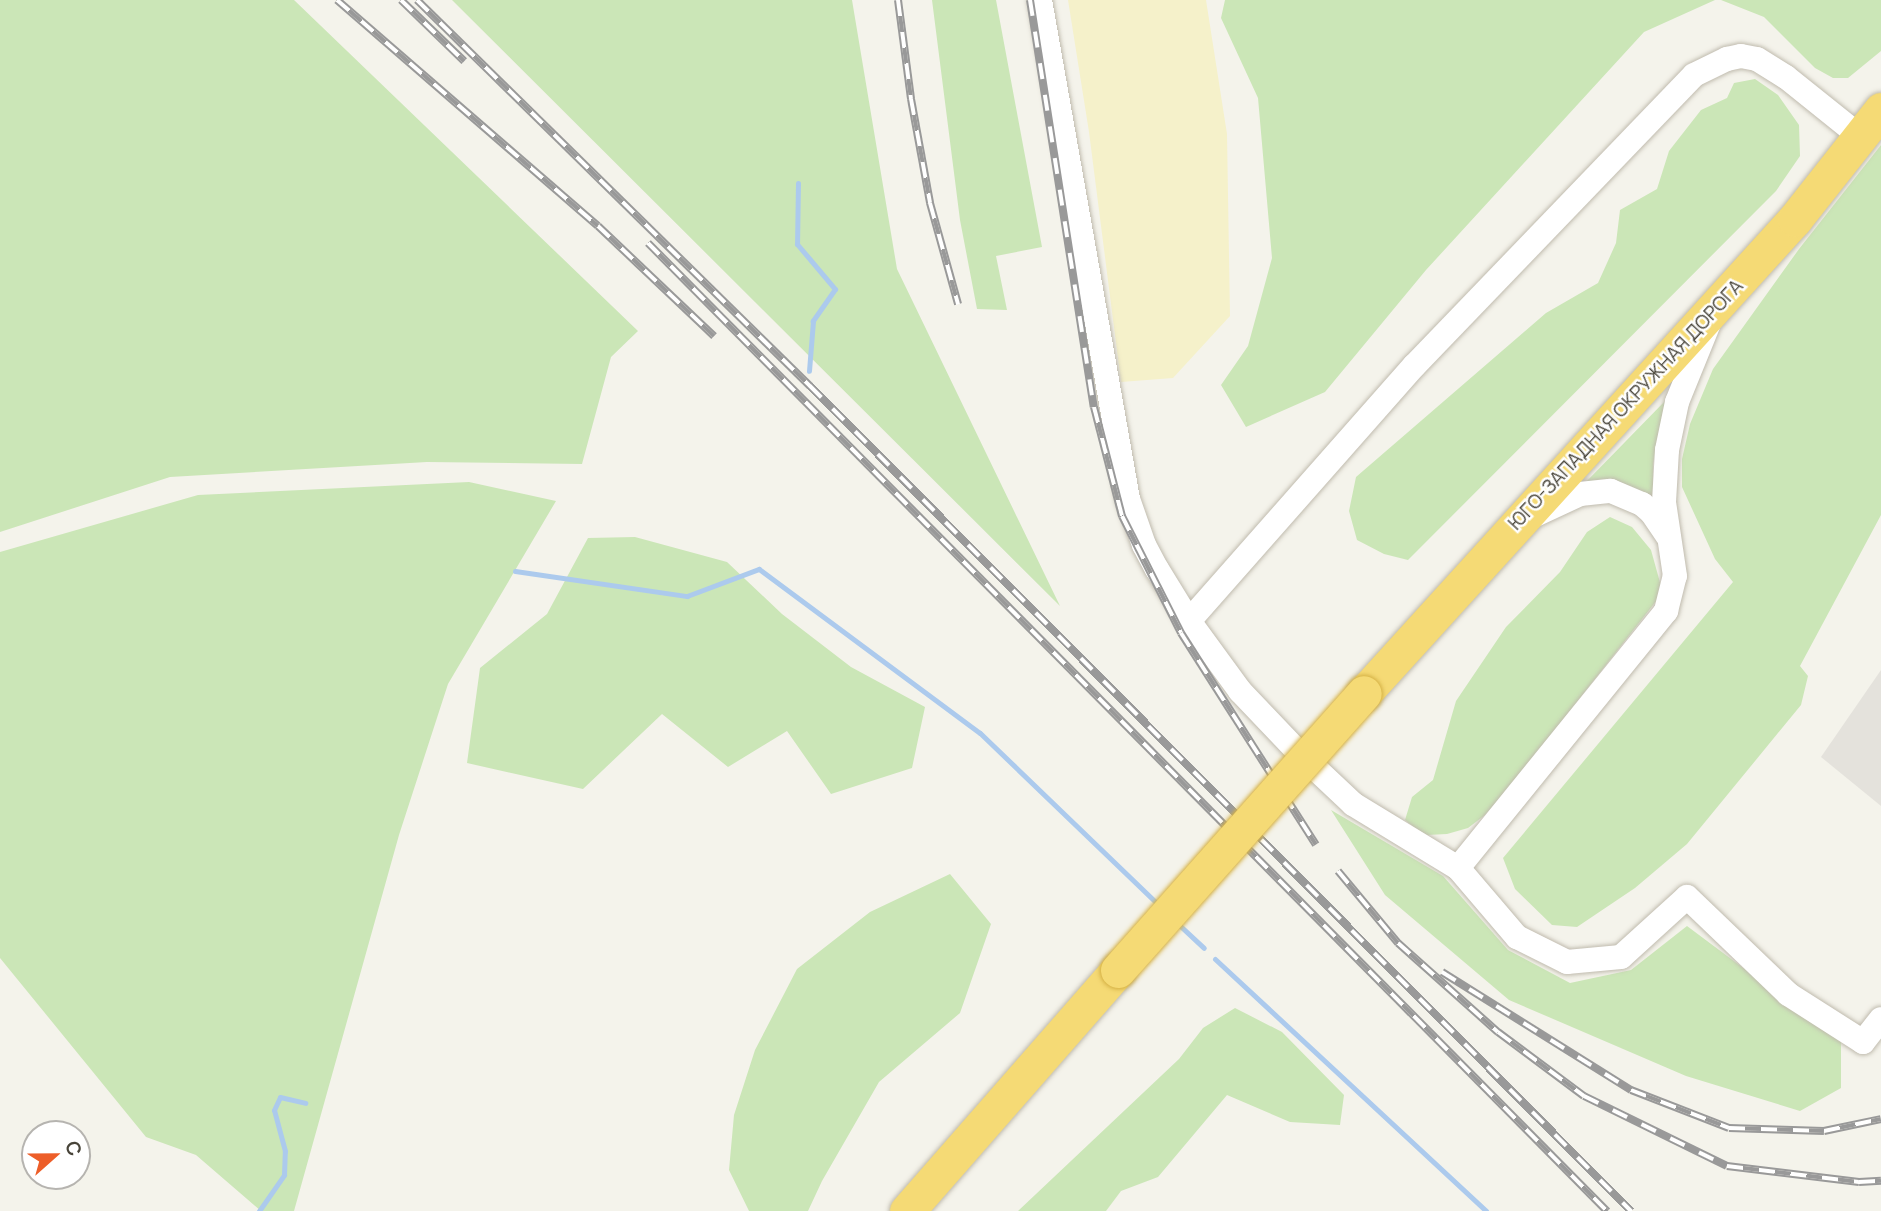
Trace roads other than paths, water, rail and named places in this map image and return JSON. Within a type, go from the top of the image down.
[{"type":"highway","name":"ЮГО-ЗАПАДНАЯ ОКРУЖНАЯ ДОРОГА","points":[[907,1211],[1364,693],[1795,219],[1871,124]]},
{"type":"street","points":[[1040,0],[1128,499],[1144,545],[1189,621],[1240,691],[1300,754],[1353,804],[1458,868],[1517,937],[1567,962],[1621,957],[1687,897],[1788,994],[1863,1042],[1881,1019]]},
{"type":"street","points":[[1189,621],[1415,365],[1694,75],[1727,59],[1741,56],[1757,59],[1871,124]]},
{"type":"street","points":[[1458,868],[1661,619],[1672,597],[1675,576],[1667,535],[1664,475],[1671,424],[1677,402],[1715,309]]},
{"type":"street","points":[[1517,523],[1580,494],[1611,491],[1642,504],[1652,513],[1667,535]]},
{"type":"waterway","points":[[798,183],[797,244],[835,289],[813,321],[809,371]]},
{"type":"waterway","points":[[515,571],[687,596],[759,569],[980,733],[1159,905]]},
{"type":"waterway","points":[[1176,922],[1204,948]]},
{"type":"waterway","points":[[1215,959],[1486,1211]]},
{"type":"waterway","points":[[259,1211],[284,1175],[285,1151],[274,1110],[280,1097],[305,1103]]},
{"type":"railway","points":[[337,0],[598,226],[714,336]]},
{"type":"railway","points":[[401,0],[464,61]]},
{"type":"railway","points":[[417,0],[810,386],[1631,1211]]},
{"type":"railway","points":[[898,0],[911,99],[930,203],[958,304]]},
{"type":"railway","points":[[1030,0],[1094,407],[1122,516],[1181,633],[1316,845]]},
{"type":"railway","points":[[648,243],[1607,1211]]},
{"type":"railway","points":[[1338,871],[1398,943],[1498,1032],[1584,1096],[1727,1166],[1859,1182],[1881,1181]]},
{"type":"railway","points":[[1442,972],[1631,1090],[1729,1128],[1824,1131],[1881,1119]]}]
